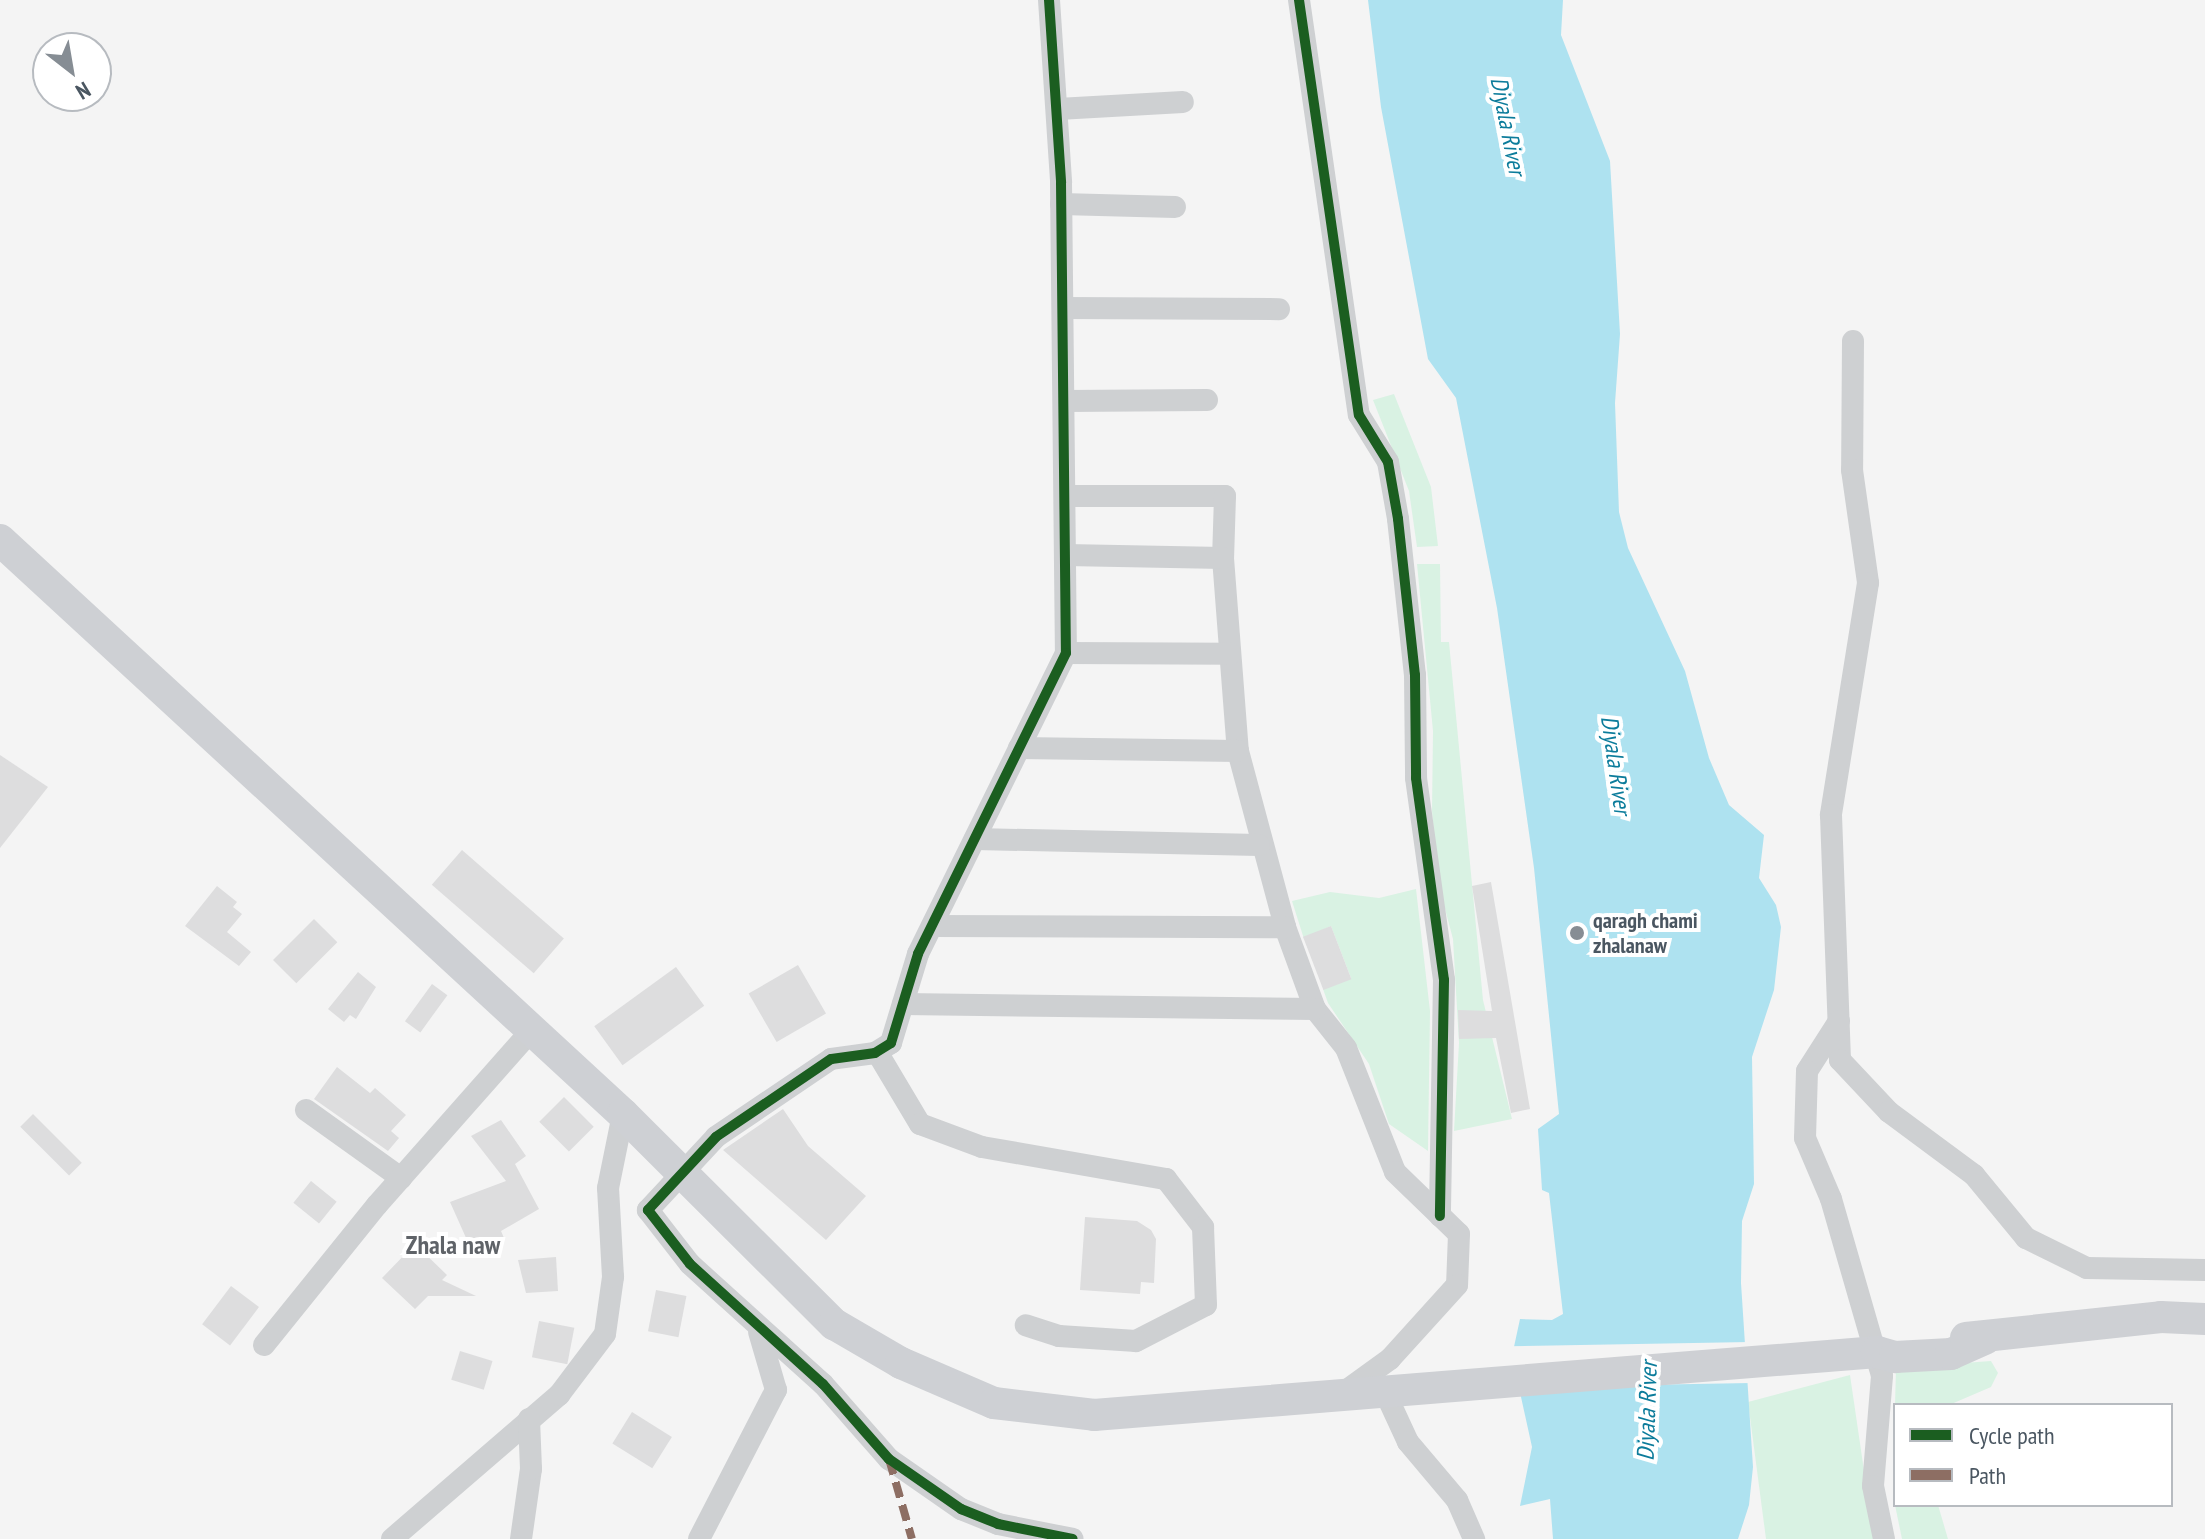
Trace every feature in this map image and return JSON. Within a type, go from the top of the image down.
[{"type":"main road","points":[[0,540],[623,1114],[834,1324],[901,1363],[994,1403],[1094,1415],[1862,1354],[1895,1357],[1951,1354],[1985,1339],[2161,1317],[2205,1319]]},
{"type":"street","points":[[1049,0],[1058,109],[1064,308],[1066,653],[932,926],[891,1043],[877,1052],[831,1059],[716,1137],[685,1176],[648,1210],[690,1264],[823,1384],[889,1459],[961,1509],[998,1524],[1073,1539]]},
{"type":"street","points":[[1299,0],[1359,415],[1388,462],[1398,519],[1415,675],[1416,778],[1444,980],[1440,1216]]},
{"type":"street","points":[[1058,109],[1183,102]]},
{"type":"street","points":[[1061,204],[1175,207]]},
{"type":"street","points":[[1064,308],[1279,309]]},
{"type":"street","points":[[1853,341],[1852,470],[1868,583],[1831,815],[1840,1060],[1889,1112],[1974,1175],[2026,1238],[2087,1268],[2205,1270]]},
{"type":"street","points":[[1066,401],[1207,400]]},
{"type":"street","points":[[1066,496],[1225,496],[1223,558],[1238,751],[1259,845],[1285,927],[1315,1009],[1346,1048],[1395,1172],[1459,1234],[1457,1285],[1390,1359],[1343,1393]]},
{"type":"street","points":[[1066,555],[1223,558]]},
{"type":"street","points":[[1066,653],[1230,654]]},
{"type":"street","points":[[1019,748],[1238,751]]},
{"type":"street","points":[[975,839],[1259,845]]},
{"type":"street","points":[[932,926],[1285,927]]},
{"type":"street","points":[[903,1004],[1315,1009]]},
{"type":"street","points":[[1839,1021],[1807,1071],[1805,1138],[1831,1199],[1862,1354],[1882,1376],[1873,1486],[1884,1539]]},
{"type":"street","points":[[264,1345],[401,1178],[532,1030]]},
{"type":"street","points":[[877,1052],[920,1124],[982,1147],[1166,1179],[1203,1227],[1206,1305],[1136,1341],[1059,1336],[1026,1325]]},
{"type":"street","points":[[306,1110],[401,1178]]},
{"type":"street","points":[[392,1539],[581,1372],[605,1334],[613,1277],[608,1188],[623,1114]]},
{"type":"street","points":[[699,1539],[776,1390],[757,1327]]},
{"type":"street","points":[[1384,1390],[1408,1442],[1457,1500],[1474,1539]]},
{"type":"street","points":[[521,1539],[531,1469],[529,1419]]},
{"type":"green space","points":[[1394,394],[1431,487],[1438,546],[1417,547],[1409,491],[1373,400]]},
{"type":"green space","points":[[1417,564],[1440,564],[1441,642],[1449,642],[1483,1000],[1512,1119],[1454,1131],[1459,1043],[1453,939],[1439,886],[1432,811],[1433,731]]},
{"type":"green space","points":[[1416,889],[1430,1011],[1428,1151],[1389,1124],[1369,1064],[1328,1003],[1323,989],[1351,978],[1331,926],[1304,939],[1292,901],[1330,892],[1379,898]]},
{"type":"green space","points":[[1991,1361],[1998,1373],[1991,1387],[1954,1403],[1895,1403],[1896,1368]]},
{"type":"green space","points":[[1850,1375],[1874,1539],[1766,1539],[1748,1402]]},
{"type":"green space","points":[[1895,1507],[1939,1507],[1948,1539],[1902,1539]]},
{"type":"water","name":"Diyala River","points":[[1368,0],[1563,0],[1561,35],[1610,161],[1620,334],[1615,403],[1619,512],[1628,548],[1685,671],[1709,758],[1729,805],[1764,835],[1759,878],[1776,905],[1781,927],[1774,990],[1752,1057],[1754,1184],[1742,1221],[1741,1283],[1753,1467],[1749,1505],[1738,1539],[1553,1539],[1550,1499],[1520,1506],[1532,1447],[1512,1356],[1520,1319],[1552,1320],[1563,1314],[1549,1193],[1542,1190],[1538,1129],[1559,1114],[1534,868],[1497,608],[1456,398],[1428,359],[1381,107]]},
{"type":"pier","points":[[1750,1342],[1751,1383],[1509,1387],[1508,1346]]},
{"type":"building","points":[[0,755],[48,787],[0,848]]},
{"type":"building","points":[[462,850],[564,939],[534,973],[432,885]]},
{"type":"building","points":[[1491,882],[1530,1109],[1511,1113],[1496,1038],[1459,1039],[1458,1010],[1492,1011],[1472,886]]},
{"type":"building","points":[[217,886],[237,902],[233,907],[242,914],[227,932],[251,952],[239,966],[185,926]]},
{"type":"building","points":[[314,919],[337,942],[296,983],[273,960]]},
{"type":"building","points":[[1331,926],[1351,979],[1323,990],[1303,937]]},
{"type":"building","points":[[798,965],[826,1013],[777,1042],[749,994]]},
{"type":"building","points":[[676,967],[704,1006],[623,1065],[594,1026]]},
{"type":"building","points":[[358,972],[376,987],[356,1019],[350,1015],[344,1022],[328,1009]]},
{"type":"building","points":[[432,984],[447,995],[420,1032],[405,1021]]},
{"type":"building","points":[[337,1067],[370,1093],[375,1088],[406,1115],[391,1131],[399,1138],[388,1151],[314,1099]]},
{"type":"building","points":[[564,1097],[594,1127],[569,1151],[539,1122]]},
{"type":"building","points":[[783,1109],[808,1146],[866,1196],[826,1240],[723,1150]]},
{"type":"building","points":[[33,1114],[82,1163],[69,1176],[20,1127]]},
{"type":"building","points":[[501,1120],[526,1156],[515,1164],[539,1209],[501,1231],[504,1238],[471,1249],[450,1202],[506,1181],[471,1136]]},
{"type":"building","points":[[311,1181],[337,1202],[319,1224],[293,1203]]},
{"type":"building","points":[[1085,1217],[1137,1221],[1151,1230],[1156,1239],[1154,1283],[1141,1282],[1140,1294],[1080,1290]]},
{"type":"building","points":[[415,1244],[447,1275],[442,1280],[476,1296],[428,1296],[415,1309],[382,1278]]},
{"type":"building","points":[[556,1257],[558,1291],[526,1293],[518,1260]]},
{"type":"building","points":[[231,1286],[259,1307],[230,1345],[202,1324]]},
{"type":"building","points":[[656,1290],[686,1296],[678,1337],[648,1331]]},
{"type":"building","points":[[539,1321],[574,1328],[567,1364],[532,1357]]},
{"type":"building","points":[[460,1351],[493,1361],[484,1390],[451,1380]]},
{"type":"building","points":[[632,1412],[672,1437],[652,1468],[612,1443]]},
{"type":"marked path","points":[[889,1459],[912,1539]]},
{"type":"cycle path","points":[[1049,0],[1061,183],[1066,653],[918,954],[891,1043],[875,1053],[831,1059],[716,1137],[648,1210],[690,1264],[823,1384],[889,1459],[961,1509],[998,1524],[1073,1539]]},
{"type":"cycle path","points":[[1299,0],[1359,415],[1388,462],[1398,519],[1415,675],[1416,778],[1444,980],[1440,1216]]},
{"type":"place","name":"qaragh chami zhalanaw","points":[[1577,933]]},
{"type":"district","name":"Zhala naw","points":[[453,1245]]}]
